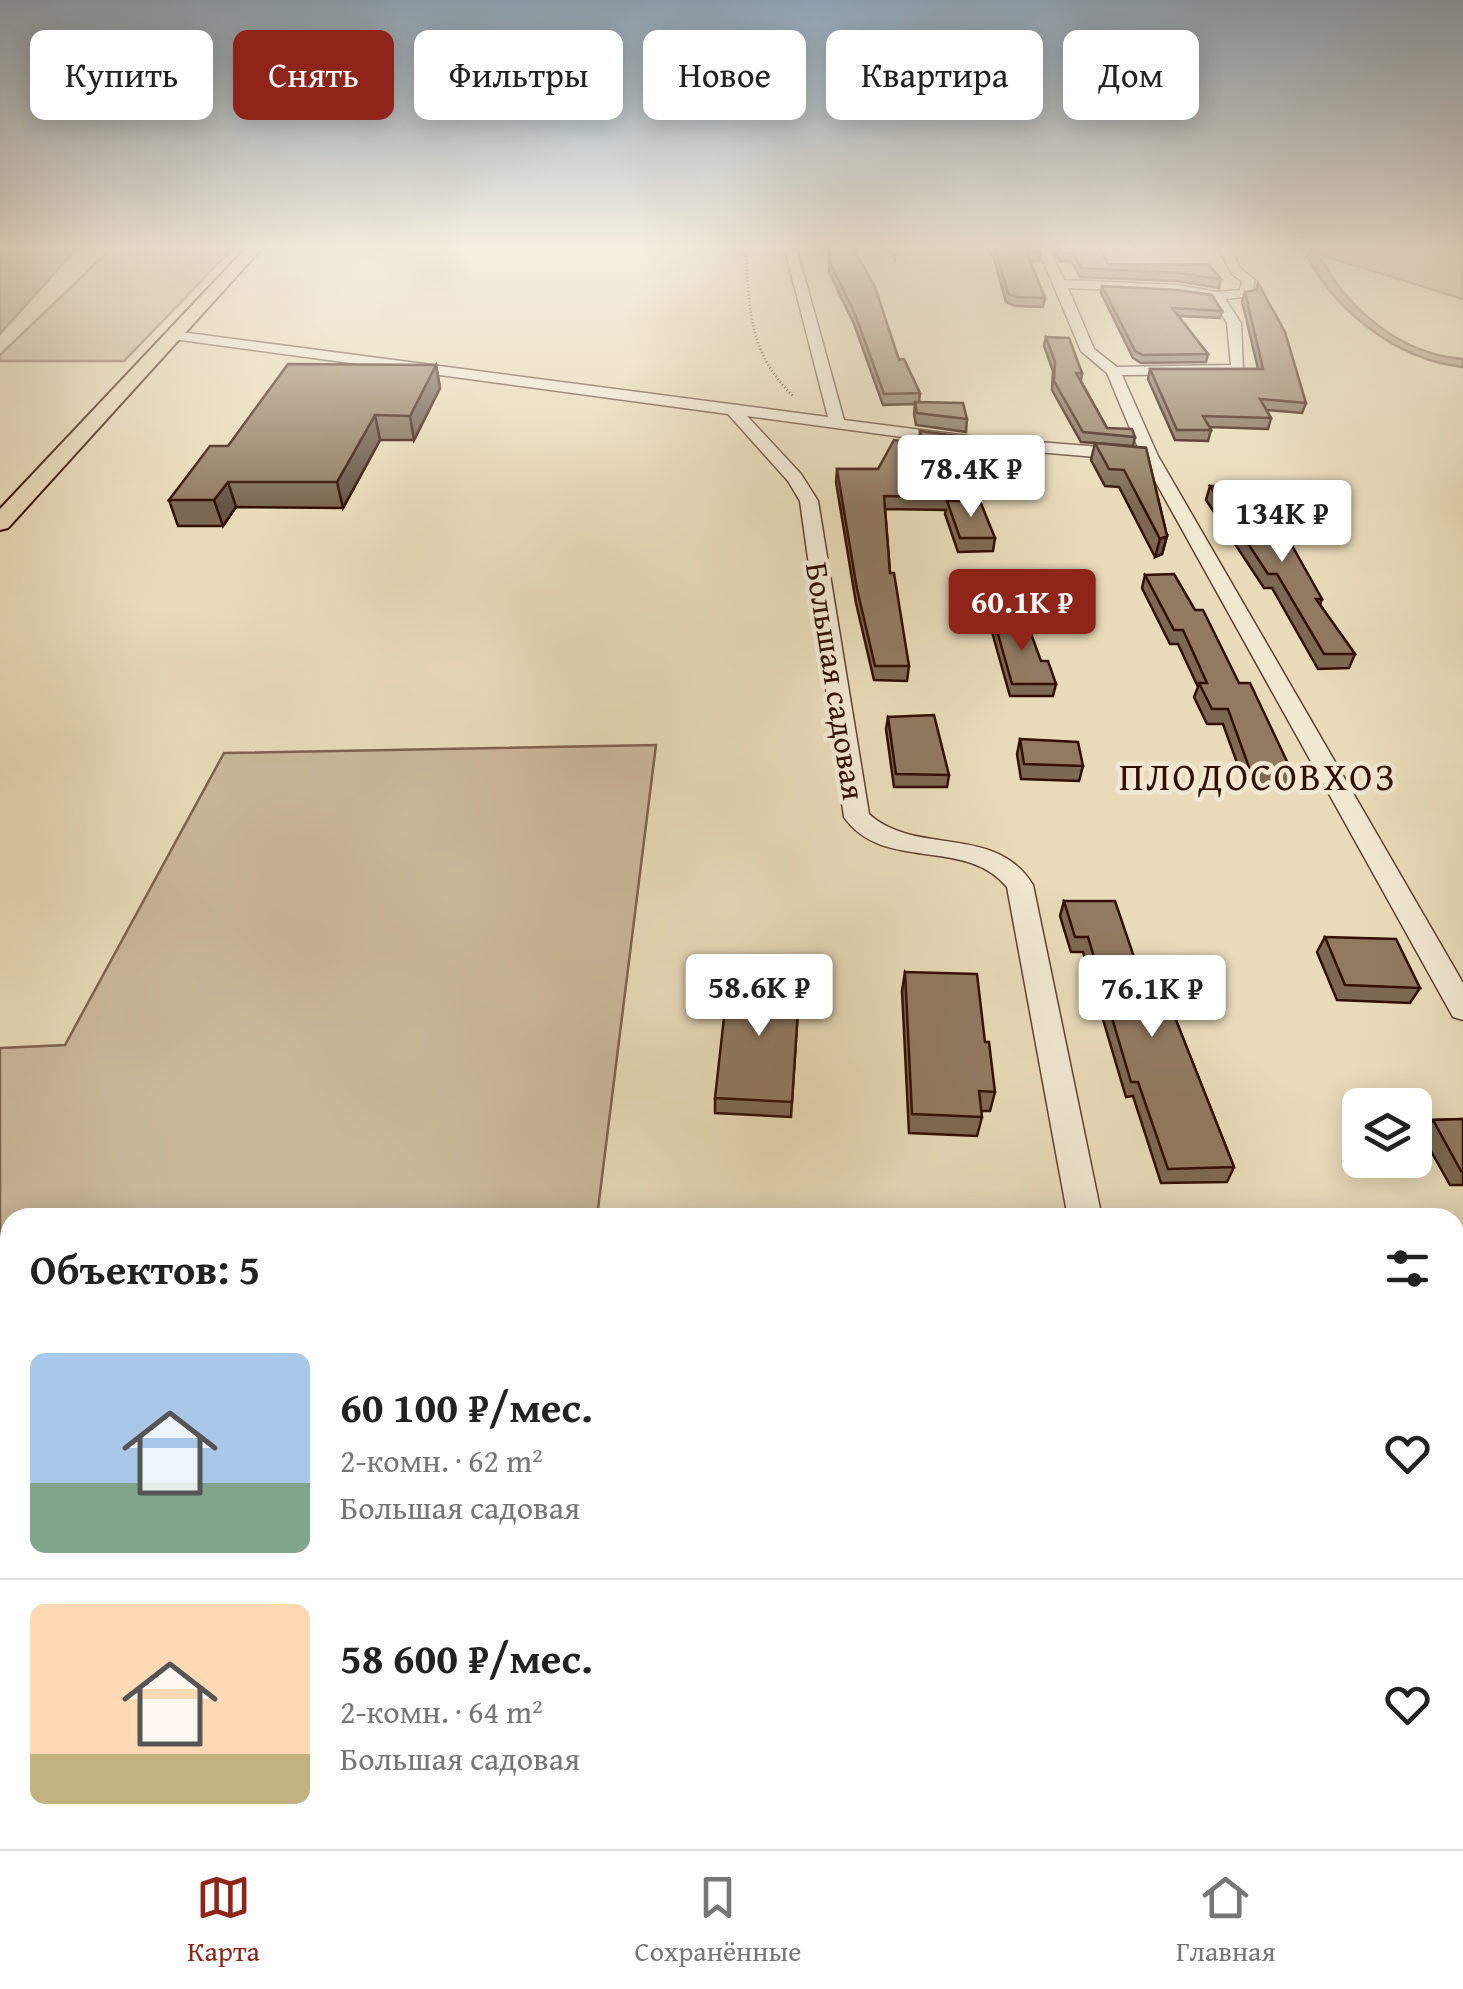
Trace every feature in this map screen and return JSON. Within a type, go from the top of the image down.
[{"type":"main road","points":[[0,524],[176,332]]},
{"type":"street","points":[[813,332],[837,424]]},
{"type":"street","points":[[1080,332],[1088,351],[1113,372],[1150,456],[1463,1009]]},
{"type":"street","points":[[1113,372],[1233,370],[1238,366],[1235,332]]},
{"type":"street","points":[[173,335],[976,442],[1150,456]]},
{"type":"street","name":"Большая садовая","points":[[733,410],[795,478],[809,501],[857,817],[870,833],[895,842],[970,850],[1000,863],[1020,884],[1083,1208]]},
{"type":"path","points":[[754,332],[760,361],[774,380],[800,401],[802,419]]},
{"type":"shaded area","points":[[24,332],[152,332],[124,361],[0,361],[0,355]]},
{"type":"shaded area","points":[[1375,332],[1389,332],[1416,347],[1463,359],[1463,367],[1413,354]]},
{"type":"shaded area","points":[[656,745],[598,1208],[0,1208],[0,1048],[65,1045],[224,753]]},
{"type":"building","points":[[862,332],[890,332],[899,360],[904,359],[920,393],[884,394]]},
{"type":"building","points":[[1125,332],[1191,332],[1208,354],[1143,355],[1135,351]]},
{"type":"building","points":[[1254,332],[1285,332],[1306,403],[1260,399],[1271,418],[1203,416],[1211,430],[1177,430],[1150,369],[1263,369]]},
{"type":"building","points":[[1046,337],[1069,338],[1082,373],[1076,373],[1107,428],[1132,429],[1135,437],[1083,432],[1054,381],[1055,362]]},
{"type":"building","points":[[288,364],[436,365],[410,416],[375,415],[337,482],[228,482],[214,500],[169,500],[210,446],[228,446]]},
{"type":"building","points":[[915,402],[963,403],[967,419],[917,413]]},
{"type":"building","points":[[920,431],[972,438],[976,453],[942,449],[954,497],[884,496],[890,573],[894,573],[909,666],[875,666],[857,589],[837,469],[878,469],[894,440],[923,444]]},
{"type":"building","points":[[1095,443],[1146,448],[1167,536],[1160,539],[1124,470],[1109,469]]},
{"type":"building","points":[[1210,486],[1245,487],[1270,526],[1281,526],[1322,599],[1316,599],[1355,654],[1324,654],[1277,574],[1268,574]]},
{"type":"building","points":[[947,501],[980,501],[995,538],[960,538]]},
{"type":"building","points":[[1174,574],[1195,610],[1203,610],[1239,683],[1250,683],[1292,772],[1250,770],[1228,709],[1212,709],[1199,683],[1207,683],[1183,630],[1174,630],[1145,575]]},
{"type":"building","points":[[994,620],[1026,620],[1041,661],[1048,661],[1056,684],[1012,684]]},
{"type":"building","points":[[934,715],[949,775],[896,774],[888,717]]},
{"type":"building","points":[[1020,739],[1078,742],[1083,766],[1024,764]]},
{"type":"building","points":[[1064,901],[1115,901],[1135,960],[1166,960],[1180,1005],[1170,1005],[1234,1167],[1168,1169],[1138,1082],[1131,1082],[1088,937],[1075,937]]},
{"type":"building","points":[[1325,937],[1396,939],[1420,988],[1345,985]]},
{"type":"building","points":[[905,972],[977,974],[995,1092],[979,1091],[982,1117],[912,1114]]},
{"type":"building","points":[[729,973],[800,979],[792,1102],[715,1098]]},
{"type":"building","points":[[1463,1119],[1463,1171],[1461,1171],[1433,1120]]},
{"type":"district","name":"ПЛОДОСОВХОЗ","points":[[1258,776]]}]
